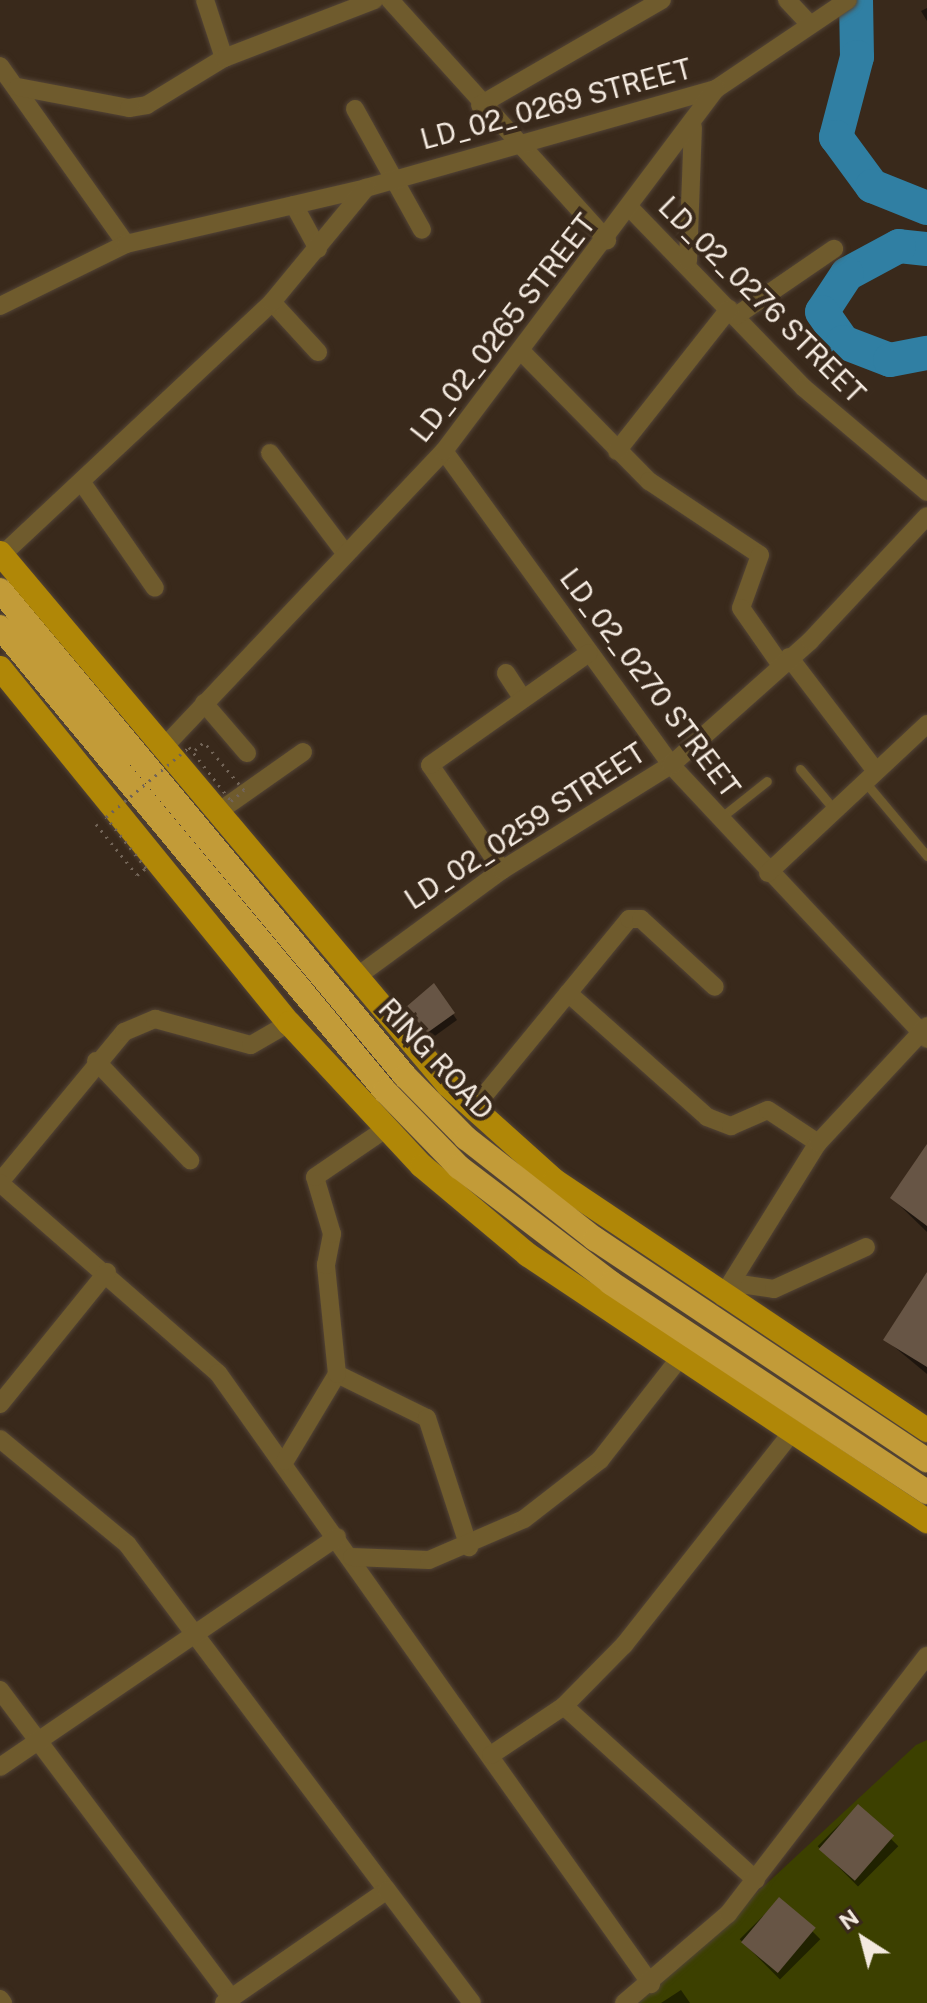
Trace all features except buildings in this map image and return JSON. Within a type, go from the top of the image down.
[{"type":"highway","name":"RING ROAD","points":[[0,590],[405,1076],[466,1138],[595,1239],[927,1460]]},
{"type":"highway","name":"RING ROAD","points":[[0,627],[385,1091],[459,1167],[611,1283],[927,1492]]},
{"type":"main road","points":[[1,554],[355,978],[473,1109],[555,1181],[728,1290],[927,1430]]},
{"type":"main road","points":[[0,668],[289,1023],[384,1130],[528,1255],[679,1359],[794,1430],[927,1521]]},
{"type":"street","points":[[205,0],[224,58]]},
{"type":"street","points":[[18,87],[129,108],[187,85],[224,58],[374,0]]},
{"type":"street","points":[[390,0],[480,105],[607,240]]},
{"type":"street","points":[[480,105],[662,0]]},
{"type":"street","points":[[787,0],[809,24]]},
{"type":"street","name":"LD_02_0269 STREET","points":[[0,306],[126,244],[366,188],[393,177],[716,89],[848,0]]},
{"type":"street","points":[[0,66],[18,87],[126,244]]},
{"type":"street","name":"LD_02_0265 STREET","points":[[164,747],[444,451],[523,353],[693,127],[716,89]]},
{"type":"street","points":[[355,109],[393,177]]},
{"type":"street","name":"LD_02_0265 STREET","points":[[688,261],[693,127]]},
{"type":"street","name":"LD_02_0269 STREET","points":[[393,177],[422,230]]},
{"type":"street","points":[[1,554],[83,484],[272,302],[366,188]]},
{"type":"street","points":[[294,205],[318,249]]},
{"type":"street","name":"LD_02_0276 STREET","points":[[631,209],[688,261],[732,313],[804,388],[927,492]]},
{"type":"street","points":[[617,451],[732,313],[834,249]]},
{"type":"street","points":[[272,302],[318,352]]},
{"type":"street","points":[[523,353],[617,451],[760,555],[741,608],[869,775]]},
{"type":"street","name":"LD_02_0270 STREET","points":[[444,451],[671,765],[768,873],[925,1032]]},
{"type":"street","points":[[270,453],[345,553]]},
{"type":"street","points":[[83,484],[155,588]]},
{"type":"street","name":"LD_02_0259 STREET","points":[[355,978],[502,870],[671,765],[784,661],[927,516]]},
{"type":"street","points":[[502,870],[430,765],[589,653]]},
{"type":"street","points":[[506,673],[523,699]]},
{"type":"street","points":[[204,703],[247,753]]},
{"type":"street","points":[[768,873],[832,807],[927,724]]},
{"type":"street","points":[[218,812],[303,752]]},
{"type":"street","points":[[473,1109],[634,918],[715,987]]},
{"type":"street","points":[[568,993],[707,1117],[731,1126],[768,1110],[818,1143]]},
{"type":"street","points":[[289,1023],[261,1041],[235,1045],[155,1019],[124,1032],[96,1061],[0,1183],[107,1272],[218,1373],[285,1461],[651,1984]]},
{"type":"street","points":[[728,1290],[818,1143],[925,1032]]},
{"type":"street","points":[[96,1061],[190,1160]]},
{"type":"street","points":[[285,1461],[337,1374],[326,1265],[332,1234],[315,1177],[384,1130]]},
{"type":"street","points":[[728,1290],[774,1289],[866,1247]]},
{"type":"street","points":[[0,1404],[107,1272]]},
{"type":"street","points":[[352,1557],[411,1562],[469,1547],[572,1487],[679,1359]]},
{"type":"street","points":[[337,1374],[427,1418],[469,1547]]},
{"type":"street","points":[[491,1755],[564,1706],[624,1645],[794,1430]]},
{"type":"street","points":[[0,1439],[127,1544],[199,1635],[472,2003]]},
{"type":"street","points":[[0,1767],[199,1635],[337,1537]]},
{"type":"street","points":[[624,2003],[651,1984],[756,1880],[927,1656]]},
{"type":"street","points":[[0,1690],[42,1738],[228,2000],[387,1890]]},
{"type":"street","points":[[564,1706],[756,1880]]},
{"type":"lane","points":[[800,769],[832,807]]},
{"type":"lane","points":[[869,775],[927,856]]},
{"type":"lane","points":[[719,820],[767,781]]},
{"type":"path","points":[[96,824],[137,875],[146,868],[106,817],[189,747],[231,801],[244,790],[204,742]]},
{"type":"shaded area","points":[[927,1740],[927,2003],[638,2003],[916,1745]]},
{"type":"waterway","points":[[856,0],[857,57],[836,137],[872,186],[927,208]]},
{"type":"waterway","points":[[927,249],[899,246],[847,274],[822,312],[843,342],[890,360],[927,353]]}]
